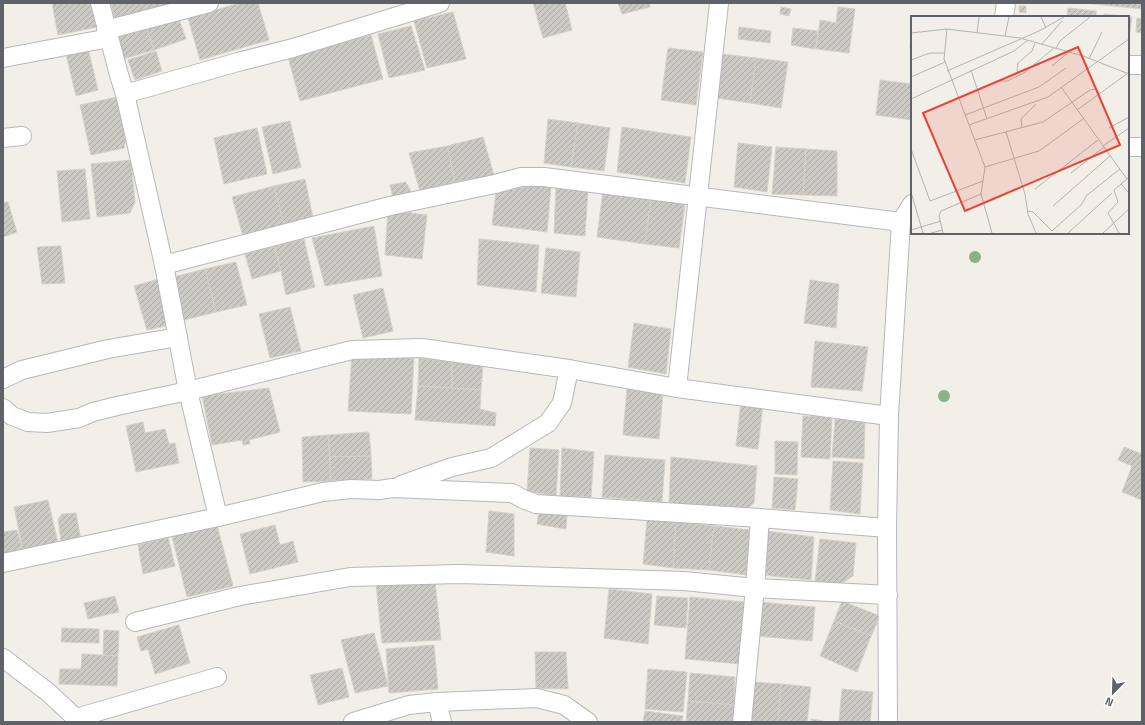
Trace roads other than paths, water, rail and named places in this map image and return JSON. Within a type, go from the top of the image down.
[{"type":"street","points":[[100,3],[125,94],[164,265],[188,391],[218,517]]},
{"type":"street","points":[[3,58],[108,34],[209,3]]},
{"type":"street","points":[[125,94],[293,48],[440,3]]},
{"type":"street","points":[[677,388],[719,3]]},
{"type":"street","points":[[1004,16],[1006,3]]},
{"type":"street","points":[[1129,65],[1142,65]]},
{"type":"street","points":[[3,138],[22,136]]},
{"type":"street","points":[[1129,147],[1142,147]]},
{"type":"street","points":[[164,265],[390,206],[495,184],[520,177],[544,177],[901,222]]},
{"type":"street","points":[[888,722],[887,528],[889,416],[901,222],[911,206]]},
{"type":"street","points":[[3,379],[22,370],[108,349],[178,337]]},
{"type":"street","points":[[3,408],[12,416],[28,422],[47,423],[79,418],[93,412],[117,406],[188,391],[352,350],[422,348],[569,369],[677,388],[889,416]]},
{"type":"street","points":[[393,488],[452,467],[490,458],[548,423],[562,403],[569,369]]},
{"type":"street","points":[[3,564],[218,517],[323,492],[351,489],[379,490],[393,488],[512,494],[536,504],[760,518],[887,528]]},
{"type":"street","points":[[742,722],[760,518]]},
{"type":"street","points":[[135,622],[240,596],[350,577],[467,574],[684,581],[755,588],[888,595]]},
{"type":"street","points":[[3,658],[49,693],[78,720],[216,677]]},
{"type":"street","points":[[353,722],[409,705],[437,702],[537,698],[564,705],[588,722]]},
{"type":"street","points":[[437,702],[442,722]]}]
